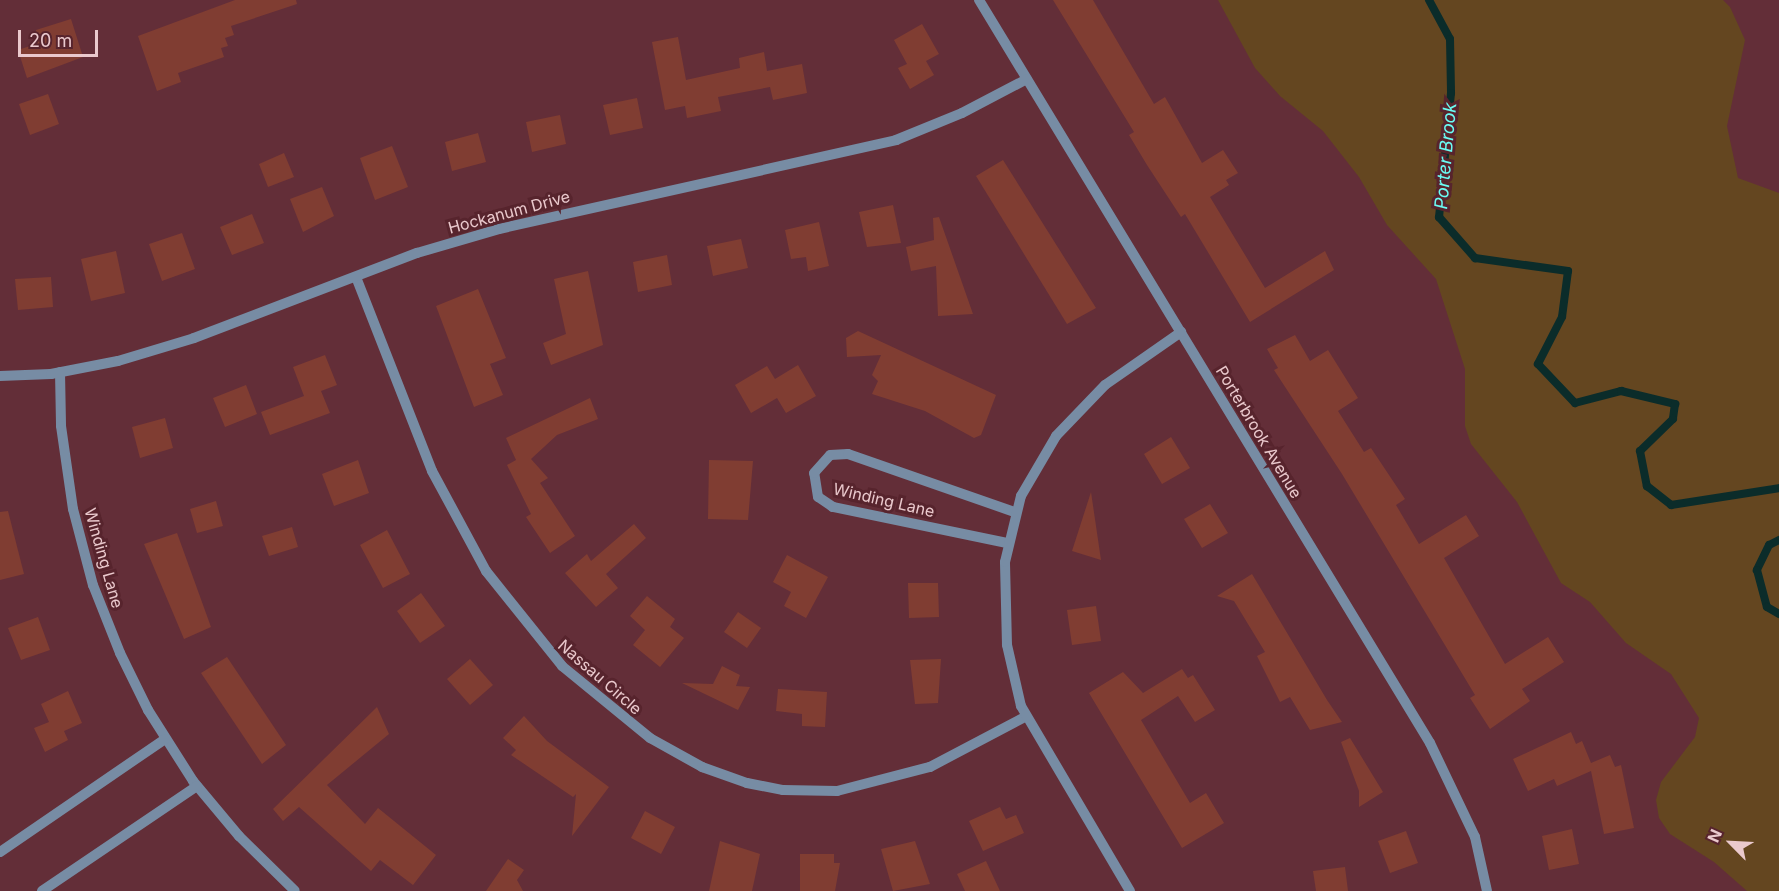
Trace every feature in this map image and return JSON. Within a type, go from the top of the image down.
[{"type":"street","name":"Porterbrook Avenue","points":[[979,0],[1439,760],[1475,837],[1487,891]]},
{"type":"street","name":"Hockanum Drive","points":[[0,376],[60,372],[164,348],[417,254],[547,216],[896,140],[954,117],[1027,79]]},
{"type":"street","name":"Nassau Circle","points":[[356,277],[428,463],[481,563],[521,621],[562,666],[650,738],[702,767],[747,783],[790,791],[837,790],[930,767],[1026,717]]},
{"type":"street","points":[[1130,891],[1026,717],[1007,645],[1007,543],[1015,512],[1036,467],[1065,425],[1116,376],[1181,332]]},
{"type":"street","name":"Winding Lane","points":[[60,372],[66,465],[84,552],[113,639],[165,739],[197,786],[239,836],[295,891]]},
{"type":"street","name":"Winding Lane","points":[[1007,543],[833,507],[818,497],[814,473],[830,455],[848,454],[1015,512]]},
{"type":"street","points":[[0,852],[165,739]]},
{"type":"street","points":[[42,891],[197,786]]},
{"type":"shaded area","points":[[1218,0],[1723,0],[1730,7],[1745,40],[1727,126],[1738,178],[1779,193],[1779,891],[1747,891],[1714,862],[1670,834],[1659,818],[1656,800],[1661,782],[1695,737],[1699,718],[1671,674],[1626,643],[1590,602],[1561,583],[1517,502],[1471,444],[1465,426],[1465,369],[1436,279],[1387,225],[1359,177],[1323,131],[1280,96],[1255,68]]},
{"type":"building","points":[[235,0],[296,0],[297,4],[231,26],[234,35],[225,38],[228,46],[221,48],[224,57],[178,73],[181,82],[157,91],[138,36]]},
{"type":"building","points":[[1053,0],[1093,0],[1154,104],[1165,97],[1202,163],[1223,150],[1238,173],[1226,180],[1229,185],[1210,197],[1265,288],[1325,251],[1334,270],[1250,322],[1185,214],[1181,217],[1147,165],[1129,135],[1134,132]]},
{"type":"building","points":[[71,19],[83,57],[27,78],[18,50],[36,44],[36,30]]},
{"type":"building","points":[[922,24],[939,54],[926,61],[934,75],[910,89],[898,68],[907,64],[894,40]]},
{"type":"building","points":[[678,37],[686,80],[740,68],[739,58],[764,52],[767,71],[802,64],[807,93],[773,100],[770,87],[718,97],[721,111],[687,118],[685,106],[665,110],[652,42]]},
{"type":"building","points":[[48,94],[59,124],[30,135],[19,104]]},
{"type":"building","points":[[637,98],[643,128],[610,135],[603,105]]},
{"type":"building","points":[[560,115],[566,144],[532,152],[526,122]]},
{"type":"building","points":[[478,133],[486,162],[452,171],[445,142]]},
{"type":"building","points":[[392,146],[408,187],[375,200],[360,158]]},
{"type":"building","points":[[284,153],[294,177],[268,187],[259,164]]},
{"type":"building","points":[[1003,160],[1096,308],[1067,324],[976,176]]},
{"type":"building","points":[[322,187],[334,216],[303,232],[290,199]]},
{"type":"building","points":[[893,205],[901,243],[867,247],[859,212]]},
{"type":"building","points":[[252,214],[264,243],[232,255],[220,227]]},
{"type":"building","points":[[939,217],[973,314],[938,316],[936,266],[911,271],[906,247],[934,240],[933,218]]},
{"type":"building","points":[[819,222],[829,266],[808,271],[806,257],[791,259],[785,230]]},
{"type":"building","points":[[182,233],[195,269],[162,281],[149,244]]},
{"type":"building","points":[[741,239],[748,268],[713,276],[707,246]]},
{"type":"building","points":[[116,251],[125,293],[91,301],[81,259]]},
{"type":"building","points":[[667,255],[672,285],[638,292],[633,262]]},
{"type":"building","points":[[588,271],[603,345],[551,365],[543,343],[566,334],[554,279]]},
{"type":"building","points":[[51,277],[53,307],[18,310],[15,279]]},
{"type":"building","points":[[478,289],[506,358],[490,364],[503,395],[474,407],[436,306]]},
{"type":"building","points":[[858,331],[996,395],[981,435],[974,438],[925,411],[872,394],[878,381],[872,375],[881,355],[847,357],[846,338]]},
{"type":"building","points":[[1295,335],[1310,361],[1328,350],[1358,398],[1338,411],[1364,452],[1371,448],[1405,499],[1396,505],[1419,544],[1466,515],[1479,536],[1444,558],[1505,664],[1548,637],[1564,662],[1522,689],[1530,701],[1490,729],[1470,698],[1475,695],[1342,474],[1274,370],[1278,368],[1267,349]]},
{"type":"building","points":[[325,355],[337,385],[321,391],[330,413],[270,435],[261,412],[304,396],[293,367]]},
{"type":"building","points":[[798,365],[816,396],[786,413],[777,398],[751,413],[735,385],[767,366],[775,379]]},
{"type":"building","points":[[246,385],[257,414],[225,427],[213,398]]},
{"type":"building","points":[[590,398],[598,419],[557,435],[531,459],[548,478],[540,483],[575,536],[550,553],[526,517],[531,514],[507,465],[516,460],[506,438]]},
{"type":"building","points":[[165,418],[173,448],[140,458],[132,427]]},
{"type":"building","points":[[1171,437],[1190,468],[1162,484],[1144,454]]},
{"type":"building","points":[[358,460],[369,493],[334,506],[322,474]]},
{"type":"building","points":[[709,460],[753,461],[748,520],[708,519]]},
{"type":"building","points":[[1091,492],[1101,560],[1072,551]]},
{"type":"building","points":[[216,501],[223,526],[197,533],[190,509]]},
{"type":"building","points":[[1210,504],[1228,533],[1202,548],[1184,519]]},
{"type":"building","points":[[8,511],[24,574],[0,580],[0,512]]},
{"type":"building","points":[[634,524],[646,538],[606,574],[618,588],[596,607],[565,573],[587,554],[591,561]]},
{"type":"building","points":[[292,527],[298,547],[269,556],[262,536]]},
{"type":"building","points":[[387,530],[410,574],[383,588],[360,545]]},
{"type":"building","points":[[177,533],[211,627],[184,639],[144,544]]},
{"type":"building","points":[[787,555],[828,577],[806,618],[784,606],[791,592],[773,582]]},
{"type":"building","points":[[1252,574],[1342,722],[1310,730],[1290,697],[1280,702],[1257,656],[1265,652],[1234,601],[1217,596]]},
{"type":"building","points":[[908,583],[938,583],[939,617],[909,618]]},
{"type":"building","points":[[421,593],[445,626],[420,643],[397,611]]},
{"type":"building","points":[[647,596],[675,619],[670,627],[684,638],[660,667],[633,645],[645,630],[630,616]]},
{"type":"building","points":[[1096,606],[1101,641],[1072,645],[1067,610]]},
{"type":"building","points":[[738,612],[761,628],[747,648],[724,632]]},
{"type":"building","points":[[38,617],[50,650],[21,660],[8,628]]},
{"type":"building","points":[[227,657],[286,745],[262,764],[201,673]]},
{"type":"building","points":[[470,659],[493,685],[470,705],[447,679]]},
{"type":"building","points":[[941,659],[938,703],[915,704],[910,660]]},
{"type":"building","points":[[722,666],[740,675],[736,686],[750,687],[738,710],[682,683],[713,684]]},
{"type":"building","points":[[1182,669],[1188,678],[1193,675],[1215,710],[1195,722],[1178,696],[1141,720],[1190,803],[1206,793],[1224,823],[1182,848],[1089,693],[1123,672],[1143,693]]},
{"type":"building","points":[[778,689],[827,692],[825,727],[802,726],[802,714],[776,711]]},
{"type":"building","points":[[68,691],[82,723],[64,731],[68,740],[45,752],[34,728],[49,722],[41,704]]},
{"type":"building","points":[[377,707],[389,734],[327,785],[365,824],[378,808],[436,855],[413,885],[380,860],[371,871],[299,807],[283,821],[273,809]]},
{"type":"building","points":[[524,716],[547,741],[609,787],[572,836],[576,794],[573,797],[511,755],[516,750],[503,738]]},
{"type":"building","points":[[1571,732],[1576,744],[1582,741],[1591,763],[1610,755],[1615,767],[1621,765],[1634,828],[1604,834],[1591,771],[1557,786],[1554,779],[1528,791],[1513,759]]},
{"type":"building","points":[[1350,738],[1383,792],[1359,807],[1359,791],[1341,742]]},
{"type":"building","points":[[1000,807],[1006,819],[1016,815],[1024,833],[983,851],[969,821]]},
{"type":"building","points":[[645,811],[675,827],[661,854],[631,838]]},
{"type":"building","points":[[1572,829],[1579,864],[1549,870],[1542,836]]},
{"type":"building","points":[[1406,831],[1418,863],[1390,873],[1378,841]]},
{"type":"building","points":[[720,841],[760,854],[752,891],[709,891]]},
{"type":"building","points":[[915,841],[930,884],[893,891],[881,849]]},
{"type":"building","points":[[800,854],[834,854],[834,863],[840,863],[835,891],[800,891]]},
{"type":"building","points":[[508,859],[524,870],[517,880],[523,891],[486,891]]},
{"type":"building","points":[[986,861],[1000,891],[965,891],[957,874]]},
{"type":"building","points":[[1345,867],[1348,891],[1316,891],[1313,871]]},
{"type":"waterway","name":"Porter Brook","points":[[1429,0],[1450,39],[1451,93],[1439,217],[1475,258],[1568,271],[1562,317],[1538,364],[1575,403],[1621,391],[1675,404],[1673,419],[1640,451],[1647,486],[1671,505],[1779,488]]},
{"type":"waterway","name":"Porter Brook","points":[[1779,540],[1769,545],[1757,570],[1767,607],[1779,614]]}]
